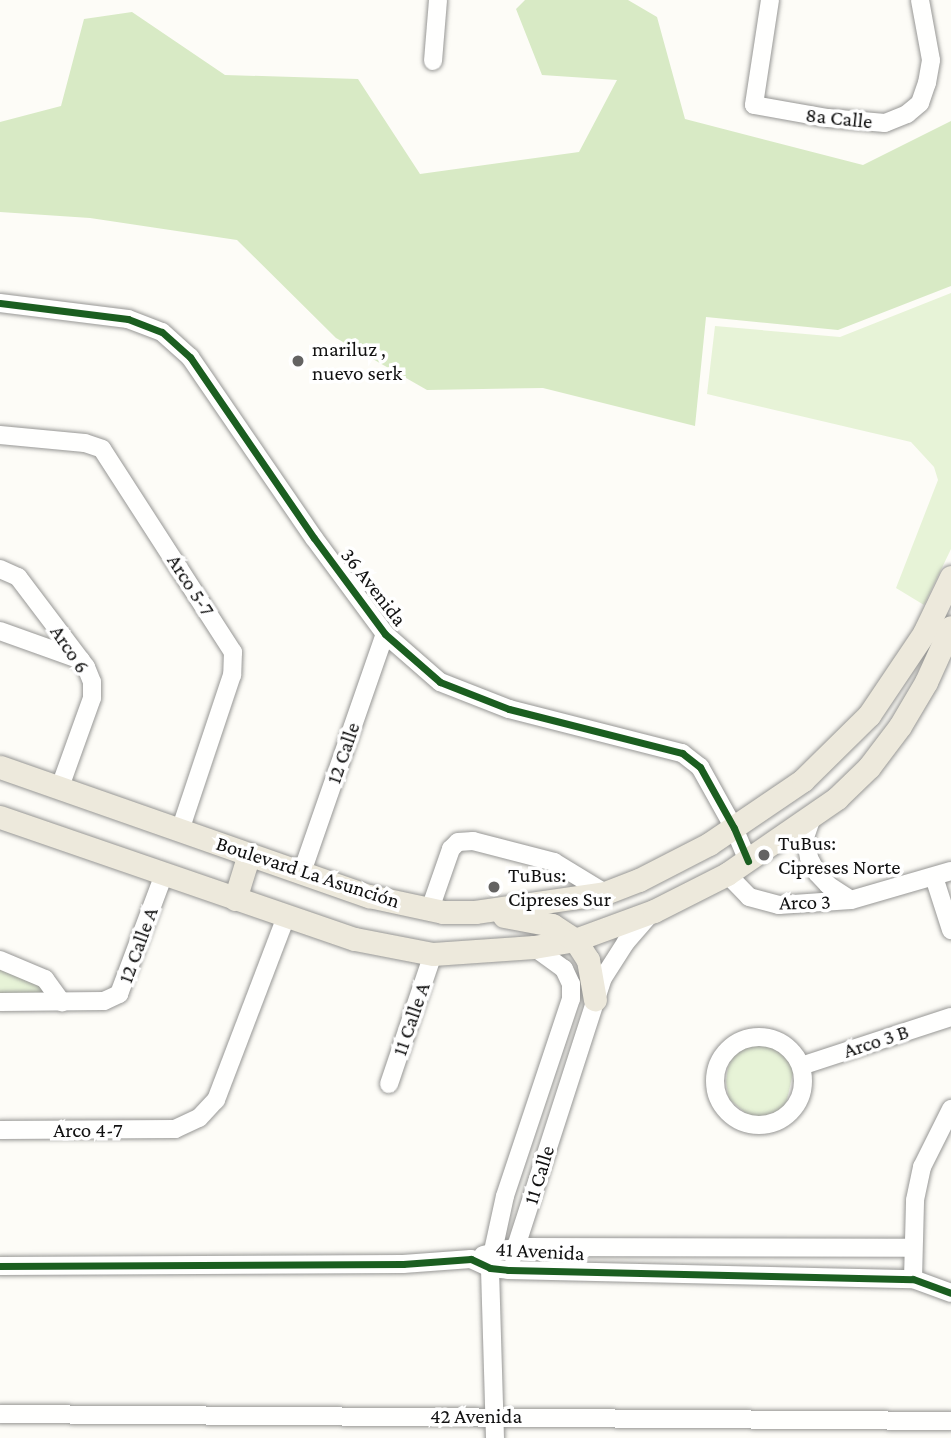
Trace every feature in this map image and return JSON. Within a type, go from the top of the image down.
[{"type":"main road","name":"Boulevard La Asunción","points":[[0,767],[369,896],[430,909],[475,912],[605,892],[676,863],[734,828],[803,780],[869,715],[924,633],[951,577]]},
{"type":"main road","points":[[0,817],[355,939],[433,954],[534,947],[575,940],[653,911],[727,874],[812,817],[869,767],[926,682],[951,627]]},
{"type":"main road","points":[[869,715],[869,767]]},
{"type":"main road","points":[[234,899],[249,854]]},
{"type":"main road","points":[[475,912],[540,921],[552,925],[575,940],[588,960],[596,999]]},
{"type":"street","points":[[433,61],[438,0]]},
{"type":"street","name":"8a Calle","points":[[770,0],[754,105],[828,118],[885,123],[907,114],[920,103],[928,83],[931,60],[920,0]]},
{"type":"street","name":"36 Avenida","points":[[0,303],[128,318],[162,332],[190,357],[314,538],[385,634],[440,682],[509,709],[631,738],[668,752],[687,772],[706,780],[734,828]]},
{"type":"street","name":"Arco 5-7","points":[[0,435],[86,443],[102,450],[233,652],[232,675],[180,830]]},
{"type":"street","name":"Arco 6","points":[[0,569],[18,577],[81,660],[92,682],[92,698],[60,787]]},
{"type":"street","points":[[0,631],[81,660]]},
{"type":"street","name":"12 Calle","points":[[302,873],[385,634]]},
{"type":"street","name":"Arco 3","points":[[812,817],[805,837],[809,858],[828,885],[851,900]]},
{"type":"street","points":[[734,828],[748,862]]},
{"type":"street","points":[[430,909],[451,849],[458,842],[473,841],[554,862],[605,892]]},
{"type":"street","name":"12 Calle A","points":[[62,1002],[98,1002],[114,998],[123,990],[164,874]]},
{"type":"street","name":"Arco 3","points":[[727,874],[749,897],[779,905],[851,900],[942,874]]},
{"type":"street","points":[[942,874],[951,930]]},
{"type":"street","name":"11 Calle","points":[[497,1263],[517,1247],[608,969],[626,942],[653,911]]},
{"type":"street","name":"Arco 4-7","points":[[0,1130],[175,1129],[199,1118],[216,1100],[286,917]]},
{"type":"street","name":"11 Calle","points":[[495,1416],[493,1292],[505,1196],[571,999],[571,984],[564,969],[534,947]]},
{"type":"street","name":"11 Calle A","points":[[389,1084],[433,954]]},
{"type":"street","points":[[0,960],[45,979],[62,1002]]},
{"type":"street","points":[[0,1002],[62,1002]]},
{"type":"street","name":"Arco 3 B","points":[[801,1066],[951,1017]]},
{"type":"street","points":[[756,1037],[777,1041],[794,1054],[801,1066],[804,1081],[801,1096],[783,1119],[769,1125],[754,1125],[728,1112],[719,1100],[716,1072],[721,1058],[743,1040],[756,1037]]},
{"type":"street","points":[[914,1279],[912,1248],[915,1200],[922,1167],[951,1108]]},
{"type":"street","name":"41 Avenida","points":[[517,1247],[912,1248]]},
{"type":"street","name":"41 Avenida","points":[[0,1266],[403,1264],[471,1259],[497,1263],[914,1279],[951,1293]]},
{"type":"street","name":"42 Avenida","points":[[0,1414],[951,1421]]},
{"type":"street","points":[[495,1416],[495,1438]]},
{"type":"green space","points":[[525,0],[628,0],[657,17],[685,119],[863,165],[951,121],[951,286],[838,330],[706,317],[695,426],[543,388],[427,390],[336,338],[237,240],[90,218],[0,212],[0,122],[61,106],[84,19],[132,12],[225,75],[358,79],[420,174],[579,152],[617,80],[542,75],[516,9]]},
{"type":"green space","points":[[951,293],[951,549],[924,605],[896,588],[938,480],[934,467],[911,442],[707,394],[715,326],[840,337]]},
{"type":"green space","points":[[0,966],[43,985],[49,996],[0,997]]},
{"type":"green space","points":[[756,1042],[781,1049],[794,1069],[786,1104],[777,1112],[760,1117],[748,1115],[729,1099],[726,1082],[728,1067],[735,1053]]},
{"type":"cycle path","points":[[0,303],[128,319],[162,332],[190,357],[314,538],[385,634],[440,682],[509,709],[682,753],[700,767],[734,828],[748,861]]},
{"type":"cycle path","points":[[0,1266],[403,1264],[471,1259],[490,1268],[508,1270],[913,1279],[951,1293]]},
{"type":"place","name":"mariluz , nuevo serk","points":[[298,361]]},
{"type":"place","name":"TuBus: Cipreses Norte","points":[[764,855]]},
{"type":"place","name":"TuBus: Cipreses Sur","points":[[494,887]]}]
